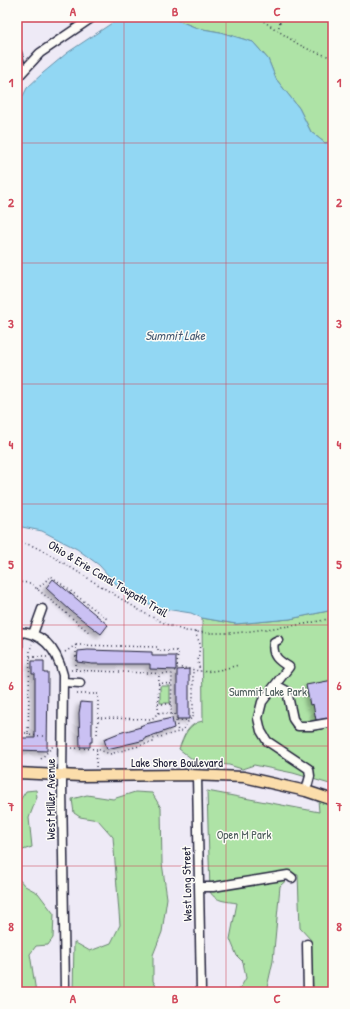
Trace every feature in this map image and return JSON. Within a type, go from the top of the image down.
[{"type":"main road","name":"Lake Shore Boulevard","points":[[17,773],[104,776],[197,775],[244,777],[306,791],[333,800]]},
{"type":"street","points":[[20,75],[40,53],[93,17]]},
{"type":"street","points":[[17,53],[20,75]]},
{"type":"street","points":[[33,634],[42,609]]},
{"type":"street","points":[[18,632],[18,649]]},
{"type":"street","name":"West Miller Avenue","points":[[18,632],[33,634],[42,638],[55,652],[61,665],[64,682],[62,774],[65,992]]},
{"type":"street","points":[[278,640],[274,642],[273,652],[276,658],[289,667],[262,702],[258,718],[261,731],[267,741],[308,769],[310,776],[306,791]]},
{"type":"street","points":[[64,682],[80,683]]},
{"type":"street","points":[[276,685],[287,691],[293,719],[298,726],[311,726],[328,723]]},
{"type":"street","name":"West Long Street","points":[[197,775],[201,992]]},
{"type":"street","points":[[199,887],[288,875],[292,878]]},
{"type":"street","points":[[308,944],[308,992]]},
{"type":"path","points":[[257,17],[278,32],[310,50],[333,58]]},
{"type":"path","points":[[278,32],[281,17]]},
{"type":"path","name":"Ohio & Erie Canal Towpath Trail","points":[[17,541],[33,546],[49,554],[156,620],[178,630],[214,634],[235,633],[305,624],[333,618]]},
{"type":"path","points":[[37,589],[52,576],[107,619]]},
{"type":"path","points":[[17,582],[30,583],[90,633]]},
{"type":"path","points":[[195,632],[200,644],[198,661],[200,671]]},
{"type":"path","points":[[28,733],[30,650],[32,644]]},
{"type":"path","points":[[76,645],[76,670]]},
{"type":"path","points":[[65,652],[76,645],[158,646],[158,651],[178,651],[177,668],[172,674],[171,714]]},
{"type":"path","points":[[30,657],[49,658]]},
{"type":"path","points":[[177,668],[186,667],[200,671],[215,671],[239,665]]},
{"type":"path","points":[[72,748],[96,749],[110,754],[153,742],[153,739],[182,731],[189,720],[193,718],[193,669]]},
{"type":"path","points":[[72,670],[172,674]]},
{"type":"path","points":[[98,718],[152,719],[158,713],[159,674]]},
{"type":"path","points":[[158,684],[172,684]]},
{"type":"path","points":[[73,694],[98,694],[97,734]]},
{"type":"path","points":[[158,704],[172,704]]},
{"type":"path","points":[[158,713],[175,714],[178,732]]},
{"type":"path","points":[[176,721],[189,720]]},
{"type":"path","points":[[17,733],[28,733],[28,735],[32,736],[43,736]]},
{"type":"path","points":[[41,759],[55,743]]},
{"type":"path","points":[[96,749],[96,766]]},
{"type":"green space","points":[[169,17],[333,17],[333,142],[325,143],[311,132],[299,108],[276,79],[268,59],[253,42],[220,32],[197,28]]},
{"type":"green space","name":"Summit Lake Park","points":[[333,610],[333,785],[293,773],[254,765],[242,769],[229,765],[200,762],[192,759],[179,749],[190,727],[203,721],[202,618],[236,624],[290,619]]},
{"type":"green space","points":[[160,686],[170,686],[170,703],[160,703]]},
{"type":"green space","points":[[36,790],[37,797],[29,818],[32,847],[17,852],[17,805],[26,791]]},
{"type":"green space","name":"Open M Park","points":[[207,791],[319,812],[318,800],[333,806],[333,992],[313,992],[311,940],[300,928],[298,875],[293,874],[280,886],[273,961],[266,992],[238,992],[246,978],[243,962],[237,956],[230,939],[237,903],[215,898],[210,892]]},
{"type":"green space","points":[[135,792],[152,793],[161,808],[162,863],[167,898],[162,932],[153,955],[153,981],[160,992],[73,992],[74,942],[90,951],[111,943],[120,925],[113,837],[98,820],[80,817],[74,813],[72,799],[87,795],[113,799]]},
{"type":"green space","points":[[17,877],[25,886],[38,893],[54,914],[53,938],[48,945],[36,946],[30,954],[36,992],[17,992]]},
{"type":"water","name":"Summit Lake","points":[[121,17],[169,17],[197,28],[220,32],[253,42],[268,59],[276,79],[299,108],[311,132],[325,143],[333,142],[333,610],[290,619],[236,624],[202,618],[191,613],[159,608],[125,594],[99,565],[77,549],[42,531],[17,526],[17,108],[27,88],[43,73],[67,53]]},
{"type":"building","points":[[53,579],[108,625],[101,634],[71,611],[46,588]]},
{"type":"building","points":[[78,651],[152,652],[152,656],[176,656],[176,670],[150,669],[150,664],[92,664],[77,662]]},
{"type":"building","points":[[32,661],[44,661],[44,673],[48,673],[47,751],[17,750],[17,738],[35,738],[35,674],[32,674]]},
{"type":"building","points":[[189,669],[189,719],[177,719],[177,670]]},
{"type":"building","points":[[333,680],[333,718],[316,720],[313,704],[310,705],[306,685]]},
{"type":"building","points":[[81,702],[92,703],[92,742],[90,742],[90,747],[80,747],[79,713]]},
{"type":"building","points":[[172,718],[174,728],[145,738],[145,740],[107,749],[104,739],[141,727],[140,726],[145,724]]}]
